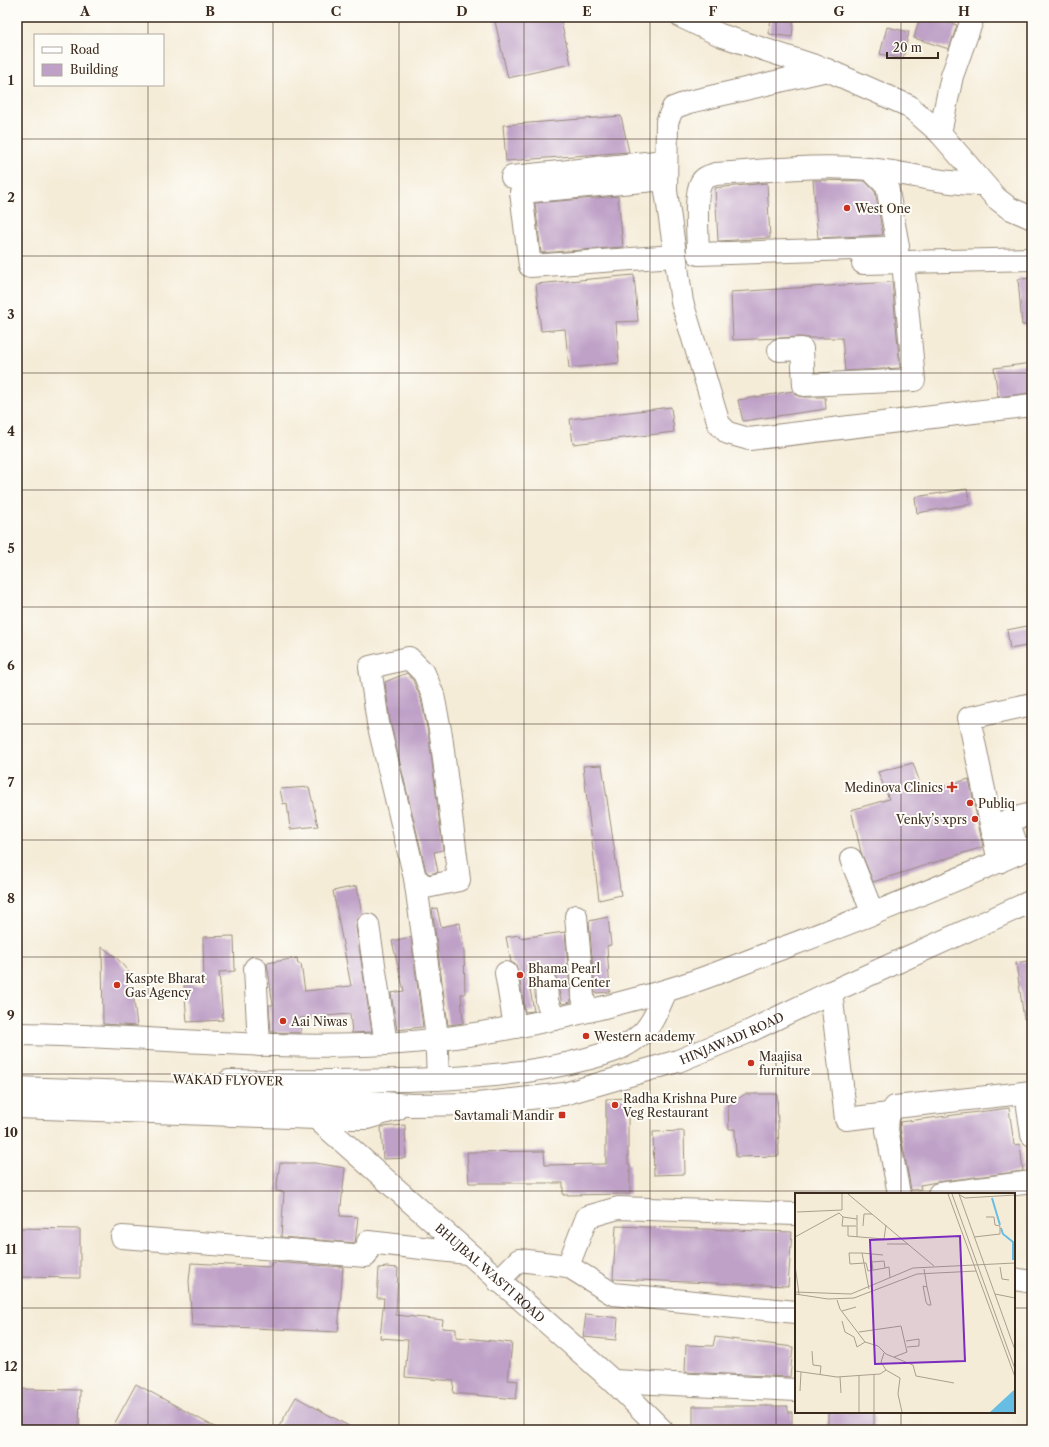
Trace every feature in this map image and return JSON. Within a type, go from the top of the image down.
[{"type":"street","points":[[682,17],[720,36],[827,70],[909,106],[940,133],[983,184],[1009,208],[1032,218]]},
{"type":"street","points":[[940,133],[952,76],[972,17]]},
{"type":"street","points":[[827,70],[689,102],[673,108],[667,122],[666,170],[676,263],[682,302],[719,424],[728,433],[749,439],[1032,405]]},
{"type":"street","points":[[870,169],[887,186],[898,246],[884,248],[698,254],[698,196],[700,184],[705,178],[716,174],[845,167],[870,169],[952,184],[983,184]]},
{"type":"street","points":[[512,176],[666,170]]},
{"type":"street","points":[[666,170],[521,192],[530,266],[676,263],[903,262],[1032,259]]},
{"type":"street","points":[[779,350],[802,349],[804,385],[914,380],[903,262]]},
{"type":"street","points":[[415,878],[426,887],[459,880],[441,735],[433,695],[424,674],[409,658],[370,667],[378,723],[415,878],[436,1040],[438,1079],[502,1074],[563,1066],[618,1050],[640,1036],[652,1020],[666,991]]},
{"type":"street","points":[[1017,854],[969,718],[1032,704]]},
{"type":"street","points":[[1017,854],[1008,820],[1032,814]]},
{"type":"street","points":[[17,1034],[259,1045],[339,1046],[436,1040],[554,1019],[666,991],[873,914],[1017,854]]},
{"type":"street","points":[[851,859],[873,914]]},
{"type":"street","name":"HINJAWADI ROAD","points":[[411,1104],[478,1104],[564,1094],[678,1061],[748,1032],[831,992],[1032,901]]},
{"type":"street","points":[[576,916],[583,997],[586,1011]]},
{"type":"street","points":[[368,925],[386,1044]]},
{"type":"street","points":[[255,968],[259,1045]]},
{"type":"street","points":[[506,973],[515,1026]]},
{"type":"street","points":[[546,984],[547,1001],[554,1019]]},
{"type":"street","points":[[831,992],[846,1119],[889,1114]]},
{"type":"street","name":"WAKAD FLYOVER","points":[[17,1073],[193,1080],[328,1091],[411,1104]]},
{"type":"street","name":"WAKAD FLYOVER","points":[[17,1088],[328,1091],[438,1079]]},
{"type":"street","points":[[899,1193],[887,1130],[889,1114],[895,1107],[1029,1092],[1032,1135]]},
{"type":"street","points":[[17,1107],[316,1118],[367,1118],[411,1104]]},
{"type":"street","name":"BHUJBAL WASTI ROAD","points":[[316,1118],[612,1381],[662,1430]]},
{"type":"street","points":[[947,1193],[1032,1182]]},
{"type":"street","points":[[568,1266],[587,1217],[618,1208],[795,1214]]},
{"type":"street","points":[[122,1237],[366,1256],[368,1242],[467,1253]]},
{"type":"street","points":[[498,1281],[519,1260],[568,1266],[613,1294],[795,1312]]},
{"type":"street","points":[[1015,1279],[1032,1282]]},
{"type":"street","points":[[612,1381],[795,1390]]},
{"type":"building","points":[[494,17],[560,17],[571,64],[508,78]]},
{"type":"building","points":[[771,17],[794,17],[792,37],[769,34]]},
{"type":"building","points":[[920,17],[931,17],[957,25],[949,49],[914,38]]},
{"type":"building","points":[[887,27],[909,32],[903,59],[880,54]]},
{"type":"building","points":[[621,116],[629,152],[506,161],[503,125]]},
{"type":"building","name":"West One","points":[[813,180],[865,181],[875,192],[883,235],[818,238]]},
{"type":"building","points":[[767,183],[770,238],[718,241],[715,188]]},
{"type":"building","points":[[618,196],[623,247],[541,253],[535,203]]},
{"type":"building","points":[[634,275],[638,321],[616,322],[619,363],[569,368],[565,329],[541,331],[536,284]]},
{"type":"building","points":[[1032,278],[1032,325],[1022,325],[1018,279]]},
{"type":"building","points":[[892,282],[900,368],[845,371],[842,338],[801,337],[733,340],[731,292]]},
{"type":"building","points":[[1032,363],[1032,393],[998,397],[994,368]]},
{"type":"building","points":[[793,391],[798,396],[825,397],[826,409],[743,421],[738,400]]},
{"type":"building","points":[[671,407],[674,432],[573,444],[570,419]]},
{"type":"building","points":[[967,489],[970,504],[917,513],[915,497]]},
{"type":"building","points":[[1032,625],[1032,645],[1010,649],[1007,630]]},
{"type":"building","points":[[407,673],[413,680],[421,699],[429,737],[443,850],[434,852],[438,872],[429,874],[426,871],[390,721],[385,682]]},
{"type":"building","points":[[913,763],[923,792],[969,779],[983,847],[873,882],[861,852],[851,810],[889,799],[878,772]]},
{"type":"building","points":[[602,765],[621,895],[599,900],[583,766]]},
{"type":"building","points":[[309,787],[318,826],[290,829],[287,803],[283,804],[280,789]]},
{"type":"building","points":[[357,886],[362,915],[357,920],[356,927],[372,1032],[352,1033],[350,1014],[300,1018],[301,1033],[271,1032],[269,1005],[273,1005],[267,963],[297,958],[298,964],[301,964],[305,991],[351,986],[333,891]]},
{"type":"building","points":[[437,908],[441,927],[460,923],[464,952],[465,994],[461,994],[463,1023],[448,1025],[432,909]]},
{"type":"building","points":[[608,917],[611,945],[607,946],[610,992],[595,993],[589,921]]},
{"type":"building","points":[[565,932],[571,1002],[562,1004],[555,974],[545,972],[536,977],[528,978],[534,1011],[525,1012],[518,971],[516,965],[511,962],[506,937],[519,935],[520,938]]},
{"type":"building","points":[[234,936],[235,971],[219,972],[223,1020],[187,1022],[184,985],[204,984],[203,937]]},
{"type":"building","points":[[411,937],[423,1027],[397,1030],[391,993],[404,991],[392,941]]},
{"type":"building","name":"Kaspte Bharat Gas Agency","points":[[102,947],[117,958],[131,975],[137,1026],[103,1024]]},
{"type":"building","points":[[1032,960],[1032,1019],[1024,1019],[1016,963]]},
{"type":"building","points":[[745,1094],[777,1094],[779,1156],[736,1157],[735,1129],[729,1129],[728,1106]]},
{"type":"building","points":[[628,1098],[628,1164],[630,1164],[630,1194],[563,1195],[563,1183],[469,1183],[467,1152],[544,1151],[545,1165],[606,1164],[606,1099]]},
{"type":"building","points":[[1009,1108],[1014,1145],[1020,1144],[1023,1171],[937,1182],[920,1185],[921,1189],[911,1190],[900,1122]]},
{"type":"building","points":[[405,1125],[406,1158],[383,1159],[381,1127]]},
{"type":"building","points":[[684,1131],[685,1174],[654,1175],[653,1132]]},
{"type":"building","points":[[280,1163],[315,1163],[345,1168],[340,1216],[358,1217],[355,1243],[281,1237],[284,1192],[276,1191]]},
{"type":"building","points":[[616,1226],[792,1232],[788,1286],[613,1279]]},
{"type":"building","points":[[17,1228],[80,1229],[80,1278],[17,1277]]},
{"type":"building","points":[[272,1262],[343,1267],[338,1332],[192,1325],[189,1281],[191,1263],[271,1267]]},
{"type":"building","points":[[379,1268],[398,1268],[396,1315],[443,1320],[442,1328],[456,1329],[456,1337],[512,1343],[508,1380],[518,1381],[516,1399],[453,1393],[454,1381],[405,1377],[408,1340],[380,1338],[384,1298],[377,1298]]},
{"type":"building","points":[[586,1314],[618,1318],[616,1340],[583,1337]]},
{"type":"building","points":[[715,1337],[793,1347],[790,1377],[685,1372],[686,1345],[713,1346]]},
{"type":"building","points":[[136,1384],[220,1430],[111,1430]]},
{"type":"building","points":[[17,1389],[80,1390],[79,1430],[22,1430],[17,1421]]},
{"type":"building","points":[[296,1397],[356,1430],[277,1430]]},
{"type":"building","points":[[693,1406],[788,1406],[787,1412],[792,1412],[792,1430],[693,1430]]},
{"type":"building","points":[[828,1413],[874,1413],[874,1430],[828,1430]]},
{"type":"place","name":"West One","points":[[847,208]]},
{"type":"place","name":"Medinova Clinics","points":[[952,787]]},
{"type":"place","name":"Publiq","points":[[970,803]]},
{"type":"place","name":"Venky’s xprs","points":[[975,819]]},
{"type":"place","name":"Bhama Pearl Bhama Center","points":[[520,975]]},
{"type":"place","name":"Kaspte Bharat Gas Agency","points":[[117,985]]},
{"type":"place","name":"Aai Niwas","points":[[283,1021]]},
{"type":"place","name":"Western academy","points":[[586,1036]]},
{"type":"place","name":"Maajisa furniture","points":[[751,1063]]},
{"type":"place","name":"Radha Krishna Pure Veg Restaurant","points":[[615,1105]]},
{"type":"place","name":"Savtamali Mandir","points":[[562,1115]]}]
